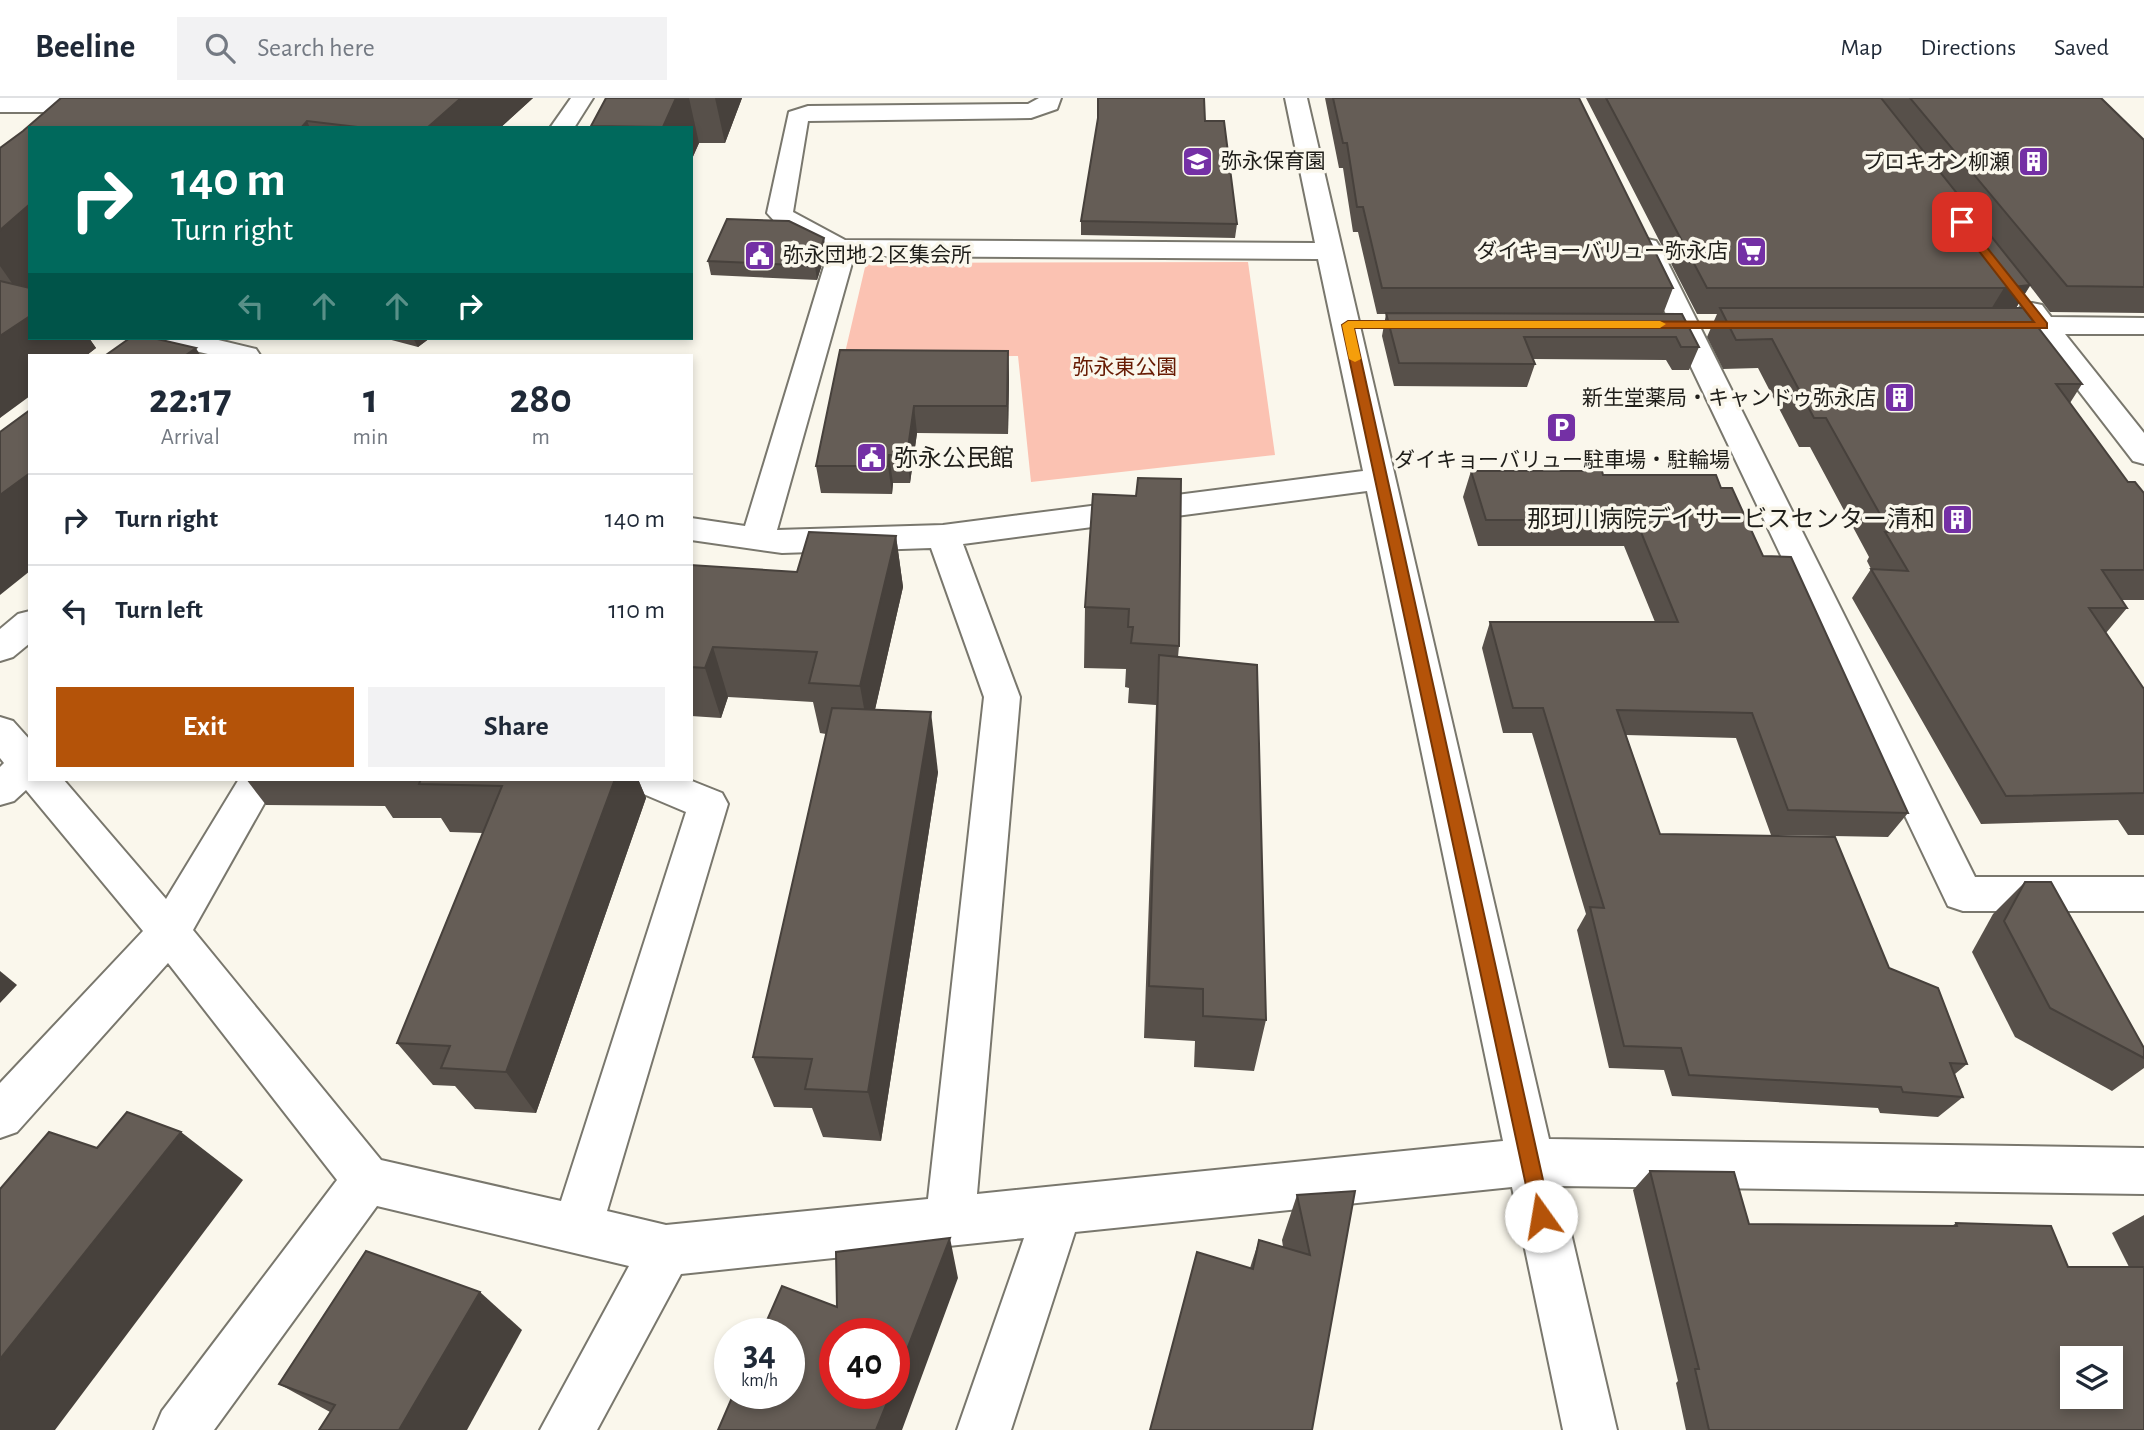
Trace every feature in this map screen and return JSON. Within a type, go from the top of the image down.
[{"type":"street","points":[[563,126],[582,98]]},
{"type":"street","points":[[1050,98],[1049,104],[1031,111],[807,113],[797,117],[780,213],[787,220],[843,248],[1329,251]]},
{"type":"street","points":[[1296,98],[1329,251],[1361,325],[1381,479],[1590,1430]]},
{"type":"street","points":[[5,116],[37,105],[130,106]]},
{"type":"street","points":[[1636,224],[1964,894],[2144,894]]},
{"type":"street","points":[[758,539],[843,248]]},
{"type":"street","points":[[2017,293],[2144,454]]},
{"type":"street","points":[[1960,325],[2144,326]]},
{"type":"street","points":[[189,340],[234,347]]},
{"type":"street","points":[[693,528],[782,542],[943,537],[1381,479]]},
{"type":"street","points":[[943,537],[1002,697],[950,1221]]},
{"type":"street","points":[[0,648],[28,625]]},
{"type":"street","points":[[0,731],[24,775]]},
{"type":"street","points":[[30,781],[169,932],[368,1180],[666,1250],[1529,1162],[2144,1171]]},
{"type":"street","points":[[0,1116],[169,932],[258,781]]},
{"type":"street","points":[[577,1229],[708,804],[653,781]]},
{"type":"street","points":[[181,1430],[368,1180]]},
{"type":"street","points":[[984,1430],[1058,1210]]},
{"type":"street","points":[[567,1430],[666,1250]]},
{"type":"green space","name":"弥永東公園","points":[[1248,262],[1275,455],[1031,482],[1018,356],[844,357],[866,263]]},
{"type":"building","points":[[61,98],[461,98],[429,126],[349,126],[307,121],[303,126],[29,126]]},
{"type":"building","points":[[606,98],[676,98],[663,126],[591,126]]},
{"type":"building","points":[[1098,98],[1204,98],[1205,121],[1224,121],[1237,224],[1081,221],[1098,118]]},
{"type":"building","points":[[1333,98],[1579,98],[1673,288],[1382,288],[1363,207],[1357,207],[1347,143],[1343,143]]},
{"type":"building","points":[[1606,98],[1881,98],[2030,285],[2004,288],[1707,288]]},
{"type":"building","points":[[1910,98],[2101,98],[2144,140],[2144,287],[2067,286]]},
{"type":"building","points":[[28,127],[28,206],[0,230],[0,148]]},
{"type":"building","points":[[727,219],[789,221],[824,238],[815,266],[708,261]]},
{"type":"building","points":[[0,281],[28,288],[28,317],[0,336]]},
{"type":"building","points":[[1720,308],[2023,308],[2082,384],[2056,384],[2128,482],[2135,482],[2144,493],[2144,570],[2102,570],[2127,608],[2089,608],[2144,689],[2144,793],[2006,796],[1871,569],[1908,571],[1885,532],[1890,532],[1826,418],[1814,418],[1772,339],[1736,340]]},
{"type":"building","points":[[1386,313],[1682,314],[1699,347],[1681,347],[1676,337],[1524,337],[1535,364],[1399,363]]},
{"type":"building","points":[[127,340],[162,340],[196,348],[187,354],[107,354]]},
{"type":"building","points":[[840,350],[1008,351],[1007,406],[914,406],[907,455],[889,455],[888,466],[816,466]]},
{"type":"building","points":[[28,411],[28,474],[0,495],[0,432]]},
{"type":"building","points":[[1471,471],[1602,471],[1603,475],[1716,475],[1721,488],[1732,488],[1763,556],[1791,557],[1908,813],[1788,810],[1752,713],[1617,710],[1660,834],[1835,837],[1889,968],[1938,988],[1967,1064],[1950,1063],[1963,1097],[1903,1092],[1901,1087],[1689,1075],[1681,1048],[1624,1046],[1590,907],[1604,908],[1543,708],[1513,708],[1490,622],[1678,622],[1636,520],[1486,520]]},
{"type":"building","points":[[1138,478],[1181,479],[1179,646],[1131,643],[1133,627],[1128,627],[1129,609],[1085,607],[1093,494],[1136,496]]},
{"type":"building","points":[[809,532],[896,536],[860,686],[809,683],[817,652],[713,647],[705,668],[693,667],[693,565],[797,572]]},
{"type":"building","points":[[1159,655],[1257,665],[1266,1020],[1203,1016],[1203,989],[1149,986]]},
{"type":"building","points":[[832,708],[931,712],[868,1092],[805,1089],[812,1059],[753,1057]]},
{"type":"building","points":[[420,781],[614,781],[506,1072],[441,1068],[450,1046],[397,1043],[502,786],[419,784]]},
{"type":"building","points":[[2025,882],[2051,882],[2144,1048],[2144,1058],[2050,1008],[2004,921]]},
{"type":"building","points":[[127,1112],[181,1132],[0,1359],[0,1189],[49,1132],[97,1148]]},
{"type":"building","points":[[1650,1171],[1734,1172],[1749,1224],[1957,1226],[1956,1223],[2051,1226],[2068,1267],[2144,1267],[2144,1430],[1709,1430],[1695,1369],[1699,1369]]},
{"type":"building","points":[[1355,1191],[1312,1430],[1150,1430],[1197,1252],[1253,1269],[1259,1240],[1310,1255],[1297,1195]]},
{"type":"building","points":[[950,1238],[910,1342],[910,1318],[819,1318],[819,1409],[885,1409],[876,1430],[718,1430],[727,1409],[805,1409],[805,1318],[768,1318],[782,1286],[837,1307],[836,1252]]},
{"type":"building","points":[[366,1251],[480,1292],[399,1430],[319,1430],[335,1405],[279,1384]]},
{"type":"slow traffic","points":[[1355,359],[1348,325],[1660,324]]},
{"type":"place","name":"弥永保育園","points":[[1198,161]]},
{"type":"place","name":"プロキオン柳瀬","points":[[2033,162]]},
{"type":"place","name":"ダイキョーバリュー弥永店","points":[[1751,251]]},
{"type":"place","name":"弥永団地２区集会所","points":[[760,255]]},
{"type":"place","name":"新生堂薬局・キャンドゥ弥永店","points":[[1899,398]]},
{"type":"place","name":"ダイキョーバリュー駐車場・駐輪場","points":[[1562,428]]},
{"type":"place","name":"弥永公民館","points":[[871,458]]},
{"type":"place","name":"那珂川病院デイサービスセンター清和","points":[[1958,519]]},
{"type":"route","points":[[1541,1216],[1348,325],[2043,325],[1962,222]]}]
